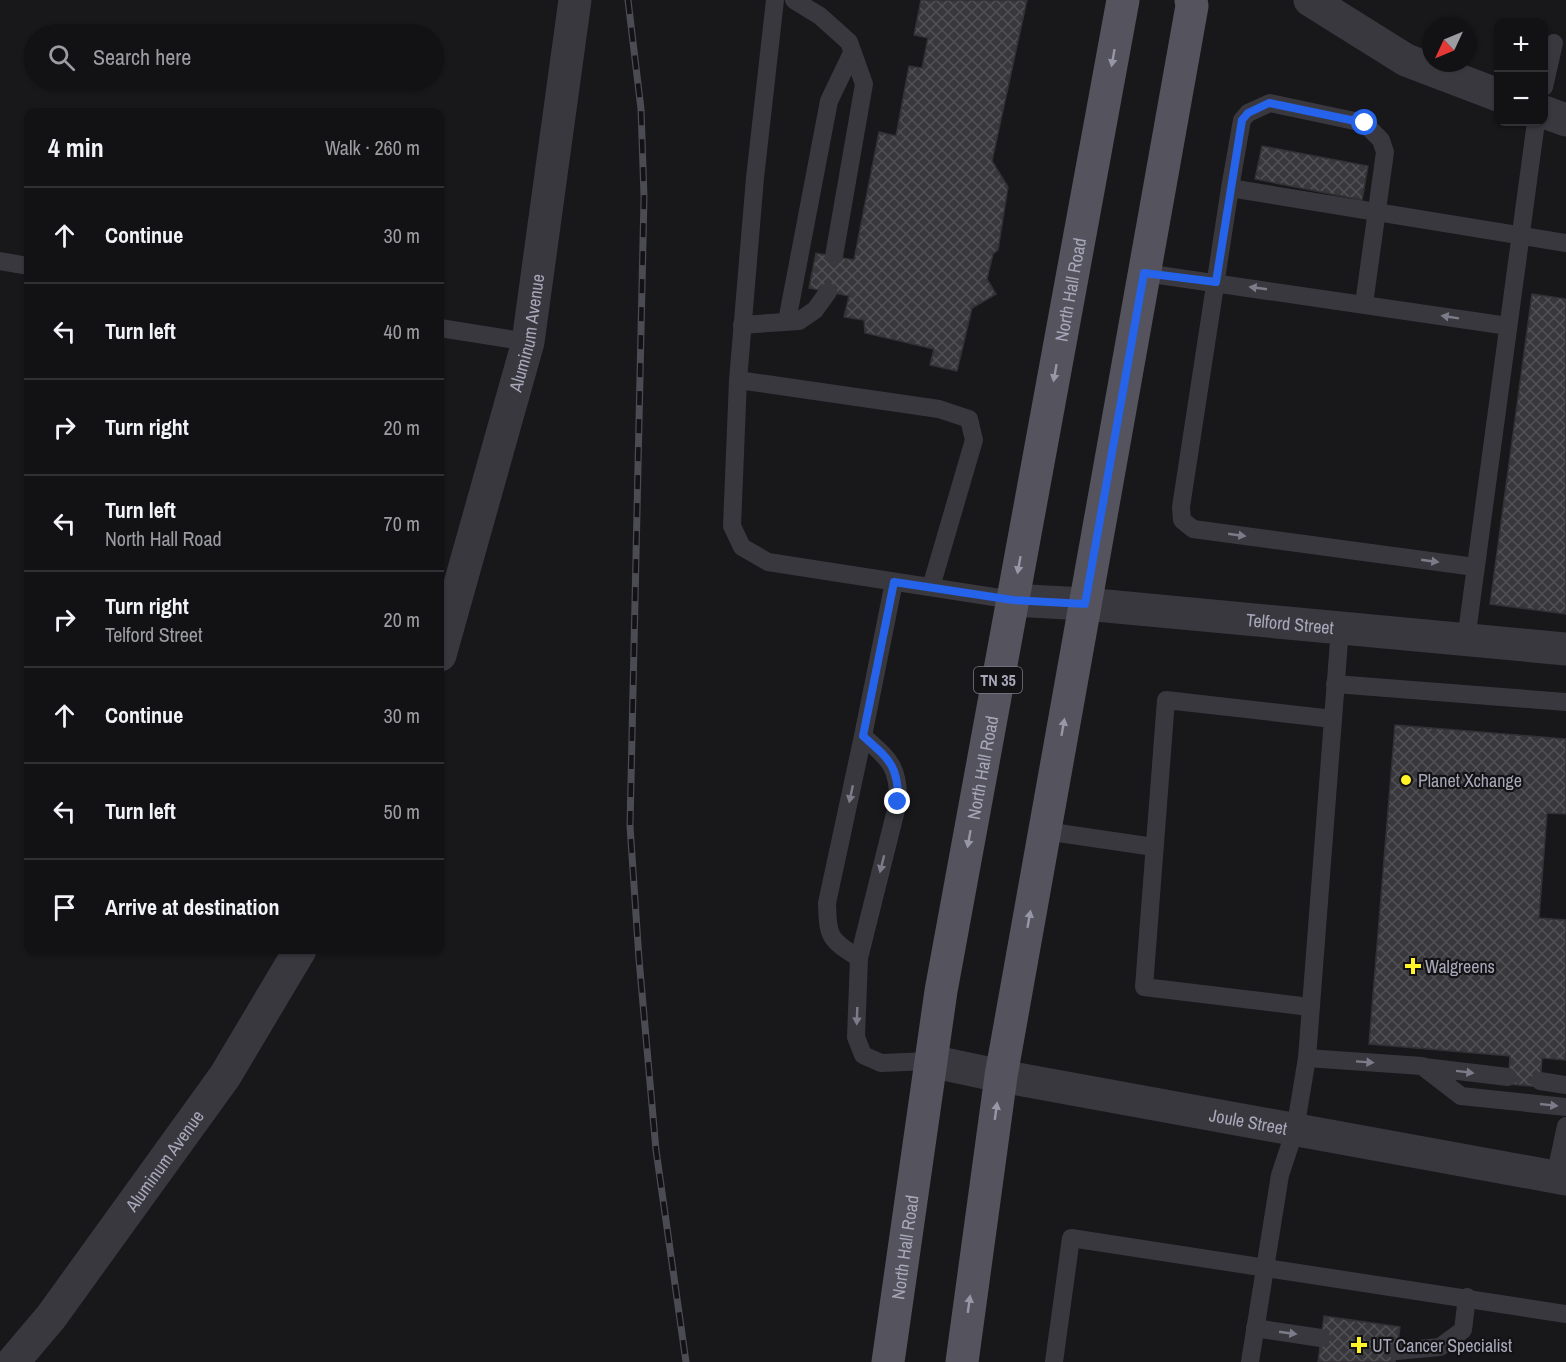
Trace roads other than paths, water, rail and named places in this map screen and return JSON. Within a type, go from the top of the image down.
[{"type":"main road","name":"North Hall Road","points":[[888,1362],[930,1061],[1124,0]]},
{"type":"main road","points":[[962,1362],[1001,1077],[1192,6],[1191,0]]},
{"type":"street","name":"Aluminum Avenue","points":[[444,641],[528,342],[575,0]]},
{"type":"street","points":[[1310,0],[1406,60],[1494,93]]},
{"type":"street","points":[[1548,113],[1566,120]]},
{"type":"street","name":"Telford Street","points":[[1013,600],[1085,604],[1566,649]]},
{"type":"street","name":"Aluminum Avenue","points":[[14,1362],[51,1317],[225,1076],[298,954]]},
{"type":"street","name":"Joule Street","points":[[930,1061],[1001,1077],[1560,1178]]},
{"type":"lane","points":[[775,0],[755,178],[742,325],[732,526],[742,547],[768,562],[1013,600]]},
{"type":"lane","points":[[794,0],[817,5],[820,16],[849,42],[864,84],[834,256]]},
{"type":"lane","points":[[1547,72],[1554,43]]},
{"type":"lane","points":[[787,321],[830,101],[852,53]]},
{"type":"lane","points":[[1364,304],[1385,152],[1381,140],[1365,123],[1269,103],[1248,113],[1242,120],[1230,188],[1181,507],[1182,520],[1193,529],[1475,567]]},
{"type":"lane","points":[[1466,640],[1535,126]]},
{"type":"lane","points":[[1230,188],[1566,243]]},
{"type":"lane","points":[[0,261],[24,265]]},
{"type":"lane","points":[[1144,273],[1508,326]]},
{"type":"lane","points":[[742,325],[799,321],[815,310],[828,292]]},
{"type":"lane","points":[[444,329],[528,342]]},
{"type":"lane","points":[[738,380],[939,409],[969,419],[974,440],[931,587]]},
{"type":"lane","points":[[859,958],[836,944],[827,928],[827,903],[894,582]]},
{"type":"lane","points":[[1250,1362],[1263,1268],[1280,1175],[1295,1130],[1307,1058],[1340,628]]},
{"type":"lane","points":[[1335,684],[1566,702]]},
{"type":"lane","points":[[1310,1007],[1144,987],[1154,847],[1166,700],[1333,719]]},
{"type":"lane","points":[[863,736],[888,758],[898,780],[898,802],[859,958],[856,1037],[863,1055],[881,1063],[930,1061]]},
{"type":"lane","points":[[1045,831],[1154,847]]},
{"type":"lane","points":[[1307,1058],[1422,1066],[1508,1077]]},
{"type":"lane","points":[[1422,1066],[1461,1096],[1566,1107]]},
{"type":"lane","points":[[1540,1082],[1566,1085]]},
{"type":"lane","points":[[1560,1178],[1566,1126]]},
{"type":"lane","points":[[1054,1362],[1071,1238],[1566,1314]]},
{"type":"lane","points":[[1397,1351],[1440,1347],[1463,1330],[1467,1297]]},
{"type":"lane","points":[[1255,1328],[1321,1338]]},
{"type":"railway","points":[[628,0],[641,109],[644,197],[630,826],[656,1150],[686,1362]]},
{"type":"place","name":"Planet Xchange","points":[[1406,780]]},
{"type":"place","name":"Walgreens","points":[[1413,966]]},
{"type":"place","name":"UT Cancer Specialist","points":[[1359,1345]]}]
